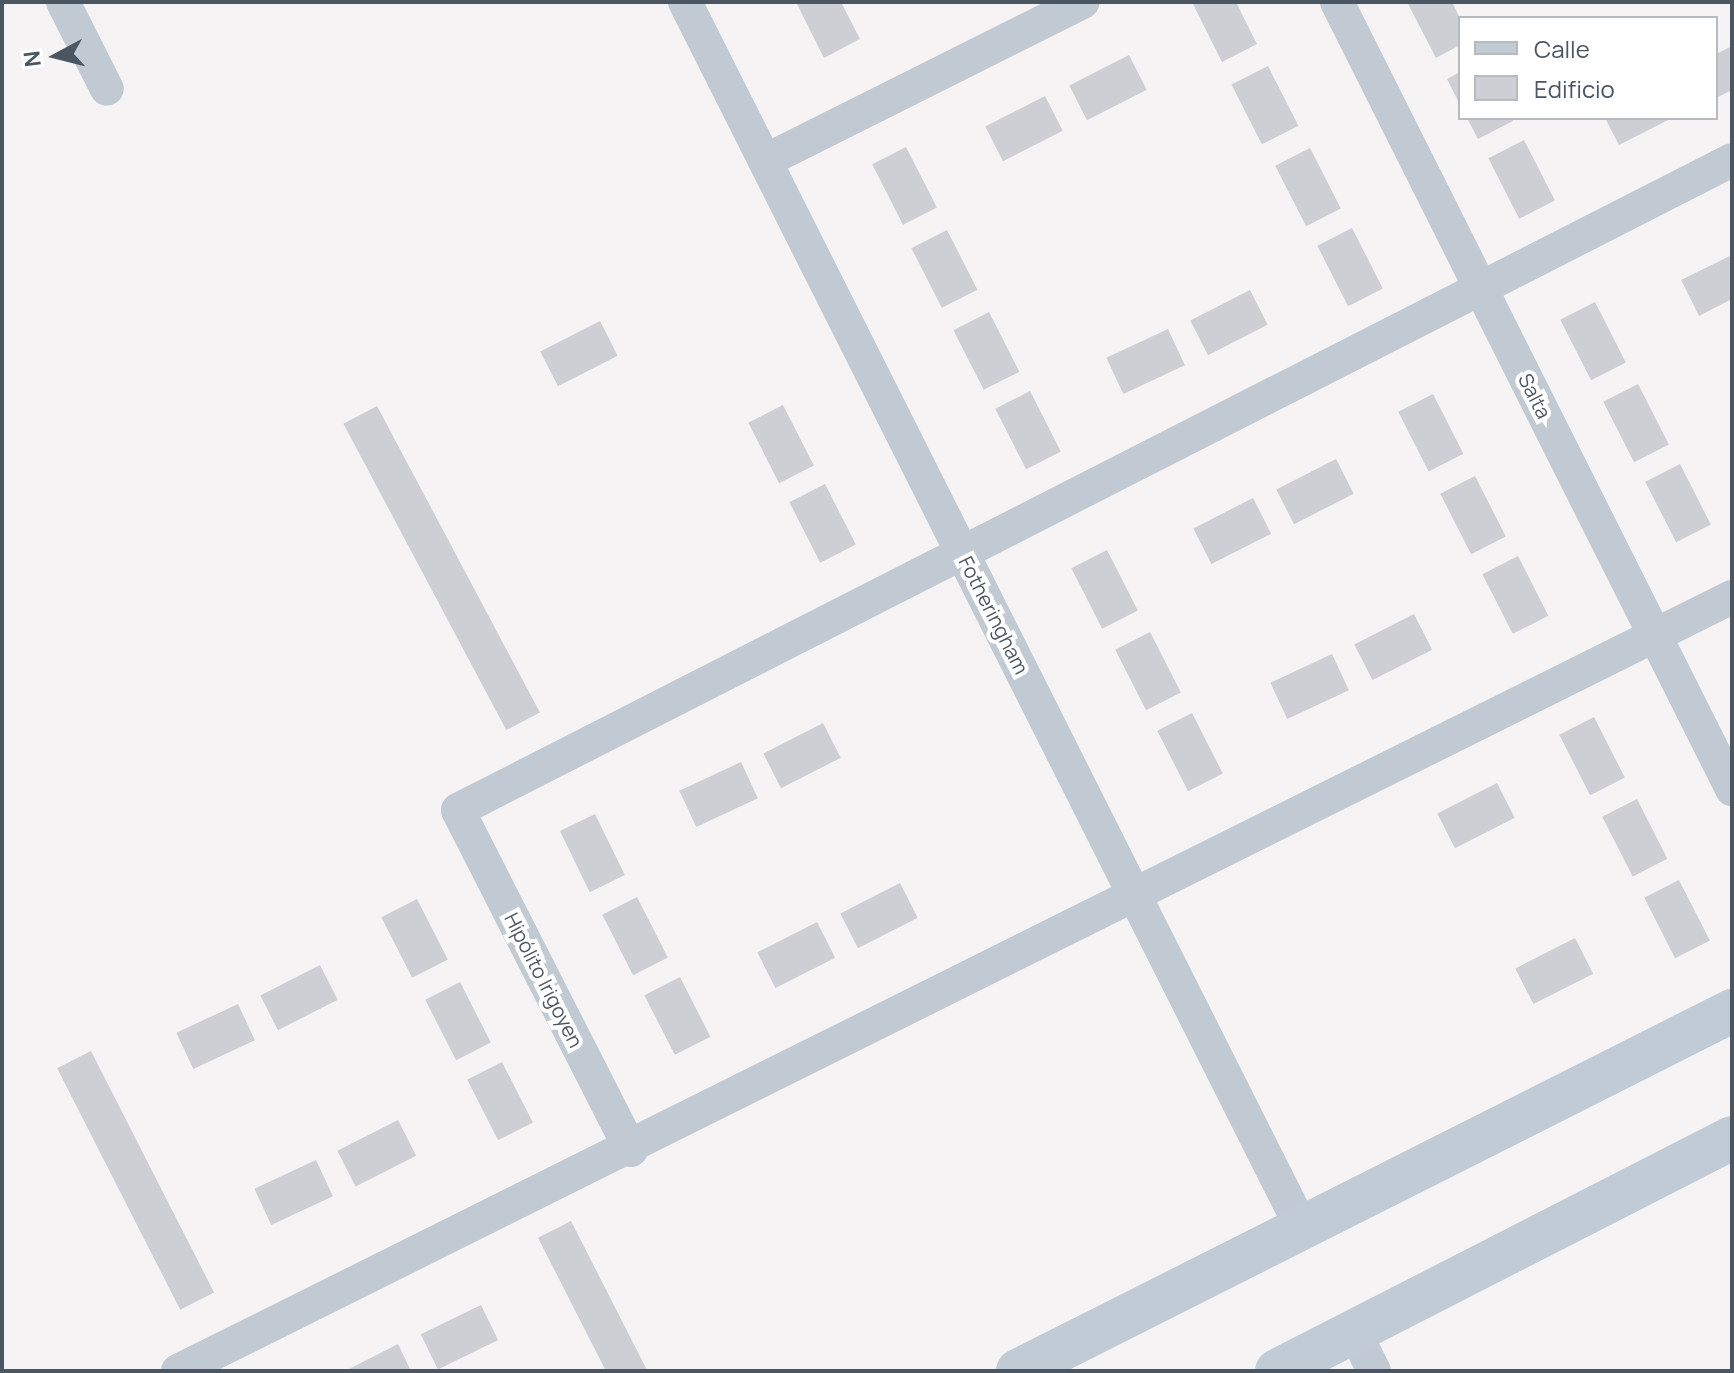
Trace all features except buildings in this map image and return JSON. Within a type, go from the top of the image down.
[{"type":"main road","points":[[1018,1371],[1732,1011]]},
{"type":"main road","points":[[1277,1371],[1732,1138]]},
{"type":"street","points":[[63,2],[107,89]]},
{"type":"street","name":"Fotheringham","points":[[685,2],[1302,1228]]},
{"type":"street","points":[[765,161],[1082,2]]},
{"type":"street","name":"Salta","points":[[1337,2],[1732,789]]},
{"type":"street","points":[[962,553],[1732,160]]},
{"type":"street","name":"Hipólito Irigoyen","points":[[631,1150],[458,810],[962,553]]},
{"type":"street","points":[[178,1371],[631,1150],[1732,597]]},
{"type":"street","points":[[1354,1331],[1374,1371]]}]
